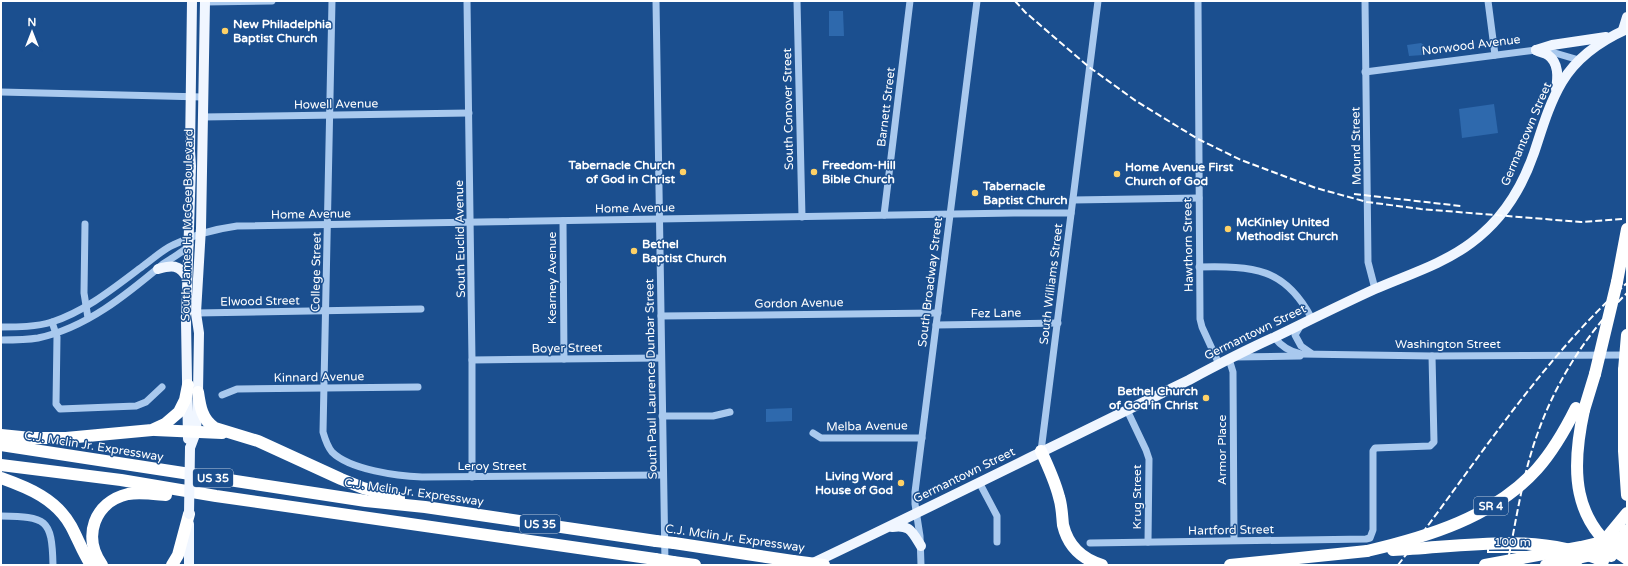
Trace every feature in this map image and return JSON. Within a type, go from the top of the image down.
[{"type":"highway","name":"SR 4","points":[[1230,565],[1367,551],[1403,542],[1444,529],[1474,515],[1497,502],[1526,480],[1556,444],[1580,409],[1606,327],[1617,282],[1627,229]]},
{"type":"highway","points":[[1627,330],[1624,370],[1624,451],[1627,495]]},
{"type":"highway","points":[[152,430],[165,424],[179,412],[193,388]]},
{"type":"highway","points":[[193,388],[205,418],[215,428],[227,433],[258,440],[363,488],[425,507]]},
{"type":"highway","points":[[1580,409],[1576,461],[1577,477],[1582,503],[1587,516],[1599,534],[1609,545],[1627,559]]},
{"type":"highway","points":[[1,435],[31,438],[66,438],[152,430],[227,433]]},
{"type":"highway","name":"C.J. Mclin Jr. Expressway","points":[[1,445],[366,501],[425,507],[824,565]]},
{"type":"highway","points":[[1041,451],[1060,498],[1063,524],[1069,540],[1080,554],[1092,562],[1102,565]]},
{"type":"highway","name":"US 35","points":[[1,464],[121,480],[664,562],[695,565]]},
{"type":"highway","points":[[1,478],[34,491],[44,497],[60,511],[70,525],[91,565]]},
{"type":"highway","points":[[102,565],[94,552],[92,532],[96,519],[101,510],[112,501],[135,493],[182,496],[222,496]]},
{"type":"highway","points":[[1570,565],[1597,546],[1608,536],[1627,513]]},
{"type":"highway","points":[[172,565],[178,555],[189,514]]},
{"type":"highway","points":[[1607,565],[1611,555],[1627,530]]},
{"type":"highway","points":[[1485,565],[1581,547],[1627,536]]},
{"type":"highway","points":[[1367,551],[1408,550],[1466,544],[1539,544],[1579,552],[1611,565]]},
{"type":"highway","points":[[1546,565],[1627,547]]},
{"type":"main road","name":"South James H. McGee Boulevard","points":[[189,565],[190,448],[193,388],[187,278],[191,166],[192,1]]},
{"type":"main road","name":"South James H. McGee Boulevard","points":[[193,388],[199,333],[196,313],[200,234],[205,2]]},
{"type":"main road","points":[[1625,29],[1627,17]]},
{"type":"main road","name":"Germantown Street","points":[[809,565],[1274,337],[1375,289],[1457,253],[1488,228],[1510,203],[1522,182],[1555,94],[1563,80],[1579,60],[1597,45],[1610,36],[1625,29]]},
{"type":"main road","points":[[1536,50],[1552,45],[1610,36]]},
{"type":"main road","points":[[1536,50],[1548,55],[1555,65],[1558,74],[1555,94]]},
{"type":"main road","points":[[158,269],[175,266],[182,270],[187,278]]},
{"type":"main road","points":[[888,527],[906,527],[912,531],[921,546]]},
{"type":"street","points":[[205,2],[270,1]]},
{"type":"street","name":"College Street","points":[[328,446],[323,432],[332,1]]},
{"type":"street","name":"South Euclid Avenue","points":[[467,1],[472,360],[472,476]]},
{"type":"street","name":"South Paul Laurence Dunbar Street","points":[[656,1],[664,562]]},
{"type":"street","name":"South Conover Street","points":[[797,1],[802,217]]},
{"type":"street","name":"Barnett Street","points":[[884,215],[910,1]]},
{"type":"street","name":"South Broadway Street","points":[[921,565],[918,512],[915,499],[977,1]]},
{"type":"street","name":"South Williams Street","points":[[1041,451],[1098,1]]},
{"type":"street","name":"Hawthorn Street","points":[[1198,1],[1200,319],[1202,327],[1219,364]]},
{"type":"street","name":"Mound Street","points":[[1365,1],[1368,262],[1375,289]]},
{"type":"street","points":[[1488,1],[1495,55]]},
{"type":"street","name":"Norwood Avenue","points":[[1366,72],[1536,50],[1555,53],[1579,60]]},
{"type":"street","points":[[1,92],[203,97]]},
{"type":"street","name":"Howell Avenue","points":[[202,118],[469,113]]},
{"type":"street","points":[[1073,200],[1199,198]]},
{"type":"street","name":"Home Avenue","points":[[200,234],[237,226],[1071,213]]},
{"type":"street","name":"Kearney Avenue","points":[[563,220],[564,359]]},
{"type":"street","points":[[85,224],[85,307],[88,318]]},
{"type":"street","points":[[1,340],[28,339],[56,333],[88,318],[108,307],[131,291],[200,234]]},
{"type":"street","points":[[1,327],[26,327],[52,322],[85,307],[171,246],[188,243]]},
{"type":"street","points":[[1200,267],[1250,268],[1270,275],[1289,286],[1298,295],[1305,304],[1312,319]]},
{"type":"street","name":"Elwood Street","points":[[196,313],[421,309]]},
{"type":"street","name":"Gordon Avenue","points":[[661,316],[938,312]]},
{"type":"street","points":[[52,322],[56,333],[56,404],[60,409],[136,406],[146,402],[162,387]]},
{"type":"street","name":"Fez Lane","points":[[936,325],[1058,323]]},
{"type":"street","points":[[1301,325],[1295,335],[1298,344],[1306,351],[1317,355]]},
{"type":"street","name":"Washington Street","points":[[1274,337],[1282,345],[1295,352],[1317,355],[1627,355]]},
{"type":"street","points":[[1232,358],[1326,355]]},
{"type":"street","name":"Hartford Street","points":[[1090,543],[1366,539],[1371,537],[1373,530],[1373,451],[1375,448],[1433,445],[1432,356]]},
{"type":"street","name":"Boyer Street","points":[[472,360],[661,358]]},
{"type":"street","name":"Armor Place","points":[[1232,358],[1234,540]]},
{"type":"street","name":"Kinnard Avenue","points":[[222,395],[237,389],[418,387]]},
{"type":"street","name":"Krug Street","points":[[1127,410],[1146,450],[1149,460],[1148,542]]},
{"type":"street","points":[[662,416],[713,416],[730,412]]},
{"type":"street","name":"Melba Avenue","points":[[813,433],[821,438],[922,438]]},
{"type":"street","name":"Leroy Street","points":[[328,446],[338,456],[355,464],[387,474],[422,477],[663,475]]},
{"type":"street","points":[[979,482],[997,516],[997,542]]},
{"type":"street","points":[[1,516],[28,517],[45,525],[50,534],[52,543],[53,565]]},
{"type":"shaded area","points":[[829,11],[843,11],[844,36],[829,36]]},
{"type":"shaded area","points":[[1421,43],[1425,46],[1423,55],[1409,56],[1407,45]]},
{"type":"shaded area","points":[[1494,104],[1498,133],[1462,138],[1459,109]]},
{"type":"shaded area","points":[[792,408],[792,421],[766,422],[766,409]]},
{"type":"railway","points":[[1015,1],[1025,12],[1089,67],[1136,101],[1198,139],[1241,160],[1316,188],[1367,202],[1421,209],[1581,222],[1622,219]]},
{"type":"railway","points":[[1354,194],[1461,206]]},
{"type":"railway","points":[[1398,565],[1506,419],[1535,383],[1594,314],[1627,283]]},
{"type":"railway","points":[[1507,565],[1527,467],[1537,435],[1553,396],[1563,377],[1586,341],[1612,308],[1627,293]]},
{"type":"place","name":"New Philadelphia Baptist Church","points":[[225,31]]},
{"type":"place","name":"Tabernacle Church of God in Christ","points":[[683,172]]},
{"type":"place","name":"Freedom-Hill Bible Church","points":[[814,172]]},
{"type":"place","name":"Home Avenue First Church of God","points":[[1117,174]]},
{"type":"place","name":"Tabernacle Baptist Church","points":[[975,193]]},
{"type":"place","name":"McKinley United Methodist Church","points":[[1228,229]]},
{"type":"place","name":"Bethel Baptist Church","points":[[634,251]]},
{"type":"place","name":"Bethel Church of God in Christ","points":[[1206,398]]},
{"type":"place","name":"Living Word House of God","points":[[901,483]]}]
